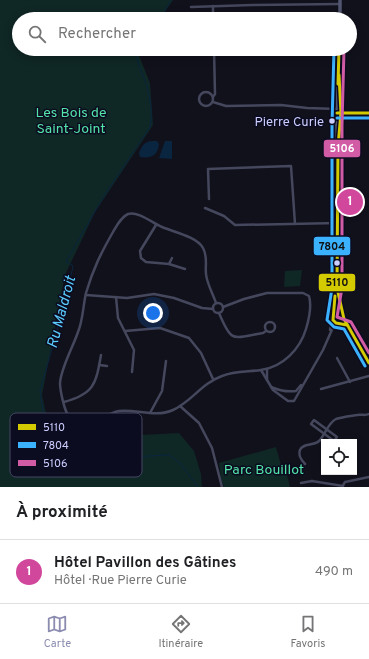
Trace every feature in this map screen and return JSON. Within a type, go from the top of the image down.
[{"type":"highway","points":[[339,111],[369,113]]},
{"type":"street","points":[[192,7],[340,2]]},
{"type":"street","points":[[213,6],[213,12]]},
{"type":"street","points":[[213,97],[205,92],[201,94],[199,99],[202,104],[206,106],[210,105],[216,94],[214,56]]},
{"type":"street","points":[[329,335],[337,288],[339,56]]},
{"type":"street","points":[[212,102],[226,106],[281,105],[339,111]]},
{"type":"street","points":[[209,199],[208,169],[291,166],[294,224]]},
{"type":"street","points":[[205,208],[224,216],[235,225],[337,223]]},
{"type":"street","points":[[67,413],[60,390],[61,377],[80,328],[86,295],[94,267],[99,256],[123,218],[129,214],[137,214],[156,225],[196,240],[202,246],[207,256],[206,273],[216,303]]},
{"type":"street","points":[[156,225],[140,251],[141,258],[146,262],[169,264],[185,268]]},
{"type":"street","points":[[169,264],[172,258]]},
{"type":"street","points":[[337,288],[343,319]]},
{"type":"street","points":[[116,413],[130,410],[150,413],[163,413],[171,411],[180,406],[212,380],[235,372],[267,369],[283,361],[300,344],[307,326],[311,302],[309,296],[303,293],[266,293],[223,307],[222,311],[219,312]]},
{"type":"street","points":[[86,295],[127,298],[154,294],[174,298],[202,308],[213,309],[215,312],[219,312]]},
{"type":"street","points":[[116,298],[118,318],[134,350],[132,372]]},
{"type":"street","points":[[216,303],[220,303],[223,307]]},
{"type":"street","points":[[213,309],[214,304],[216,303]]},
{"type":"street","points":[[333,313],[337,311],[348,325],[369,363]]},
{"type":"street","points":[[219,312],[227,332],[231,336],[236,338],[264,334],[266,331],[273,331],[275,328],[273,323],[268,322],[265,324],[264,327],[266,331]]},
{"type":"street","points":[[332,319],[336,324]]},
{"type":"street","points":[[261,370],[271,386],[288,401],[294,401],[320,355],[334,325],[343,319]]},
{"type":"street","points":[[125,331],[160,328],[189,338],[201,353],[212,380]]},
{"type":"street","points":[[64,402],[76,399],[91,388],[95,382],[101,355]]},
{"type":"street","points":[[337,358],[350,382]]},
{"type":"street","points":[[150,413],[162,391],[166,360]]},
{"type":"street","points":[[99,366],[106,366]]},
{"type":"street","points":[[267,369],[267,380]]},
{"type":"street","points":[[321,389],[369,376]]},
{"type":"street","points":[[271,386],[279,390],[296,391],[304,382]]},
{"type":"street","points":[[180,406],[199,423],[212,448],[222,487]]},
{"type":"street","points":[[305,464],[302,461],[300,449],[303,446],[316,443],[333,421],[359,415],[366,416],[369,414]]},
{"type":"street","points":[[314,420],[337,437],[334,441],[324,434],[311,424],[314,420]]},
{"type":"street","points":[[301,484],[312,482],[342,486],[345,482],[369,477]]},
{"type":"green space","name":"Les Bois de Saint-Joint","points":[[0,0],[173,0],[165,12],[12,12],[12,56],[139,56],[150,83],[153,125],[95,212],[65,275],[42,395],[46,413],[10,413],[10,477],[142,477],[142,435],[179,433],[194,451],[201,474],[202,487],[0,487]]},
{"type":"green space","points":[[302,270],[300,286],[284,287],[285,271]]},
{"type":"green space","name":"Parc Bouillot","points":[[276,447],[283,472],[286,471],[290,487],[224,487],[219,463]]},
{"type":"water","points":[[157,141],[159,144],[157,151],[151,157],[140,157],[139,153],[143,146],[148,142]]},
{"type":"water","points":[[165,141],[172,141],[172,159],[159,158]]},
{"type":"waterway","name":"Ru Maldroit","points":[[164,12],[171,0]]},
{"type":"waterway","name":"Ru Maldroit","points":[[43,413],[40,391],[73,267],[66,262],[102,199],[150,127],[150,99],[137,56]]},
{"type":"waterway","name":"Ru Maldroit","points":[[142,456],[169,455],[180,463],[198,487]]},
{"type":"transit line","name":"7804","points":[[334,56],[332,125],[332,288],[327,320],[334,327],[344,329],[365,366]]},
{"type":"transit line","name":"5110","points":[[338,84],[339,56]]},
{"type":"transit line","name":"5106","points":[[344,56],[342,125],[342,288],[337,317],[351,322],[369,353]]},
{"type":"transit line","name":"5110","points":[[339,75],[341,113],[338,146],[337,288],[344,319],[369,363]]},
{"type":"transit line","name":"5110","points":[[337,113],[369,113]]},
{"type":"transit line","name":"7804","points":[[337,118],[369,118]]},
{"type":"transit line","name":"5110","points":[[335,296],[333,320],[336,323],[347,325]]},
{"type":"place","name":"Pierre Curie","points":[[332,121]]},
{"type":"place","name":"Hôtel Pavillon des Gâtines","points":[[350,202]]}]
